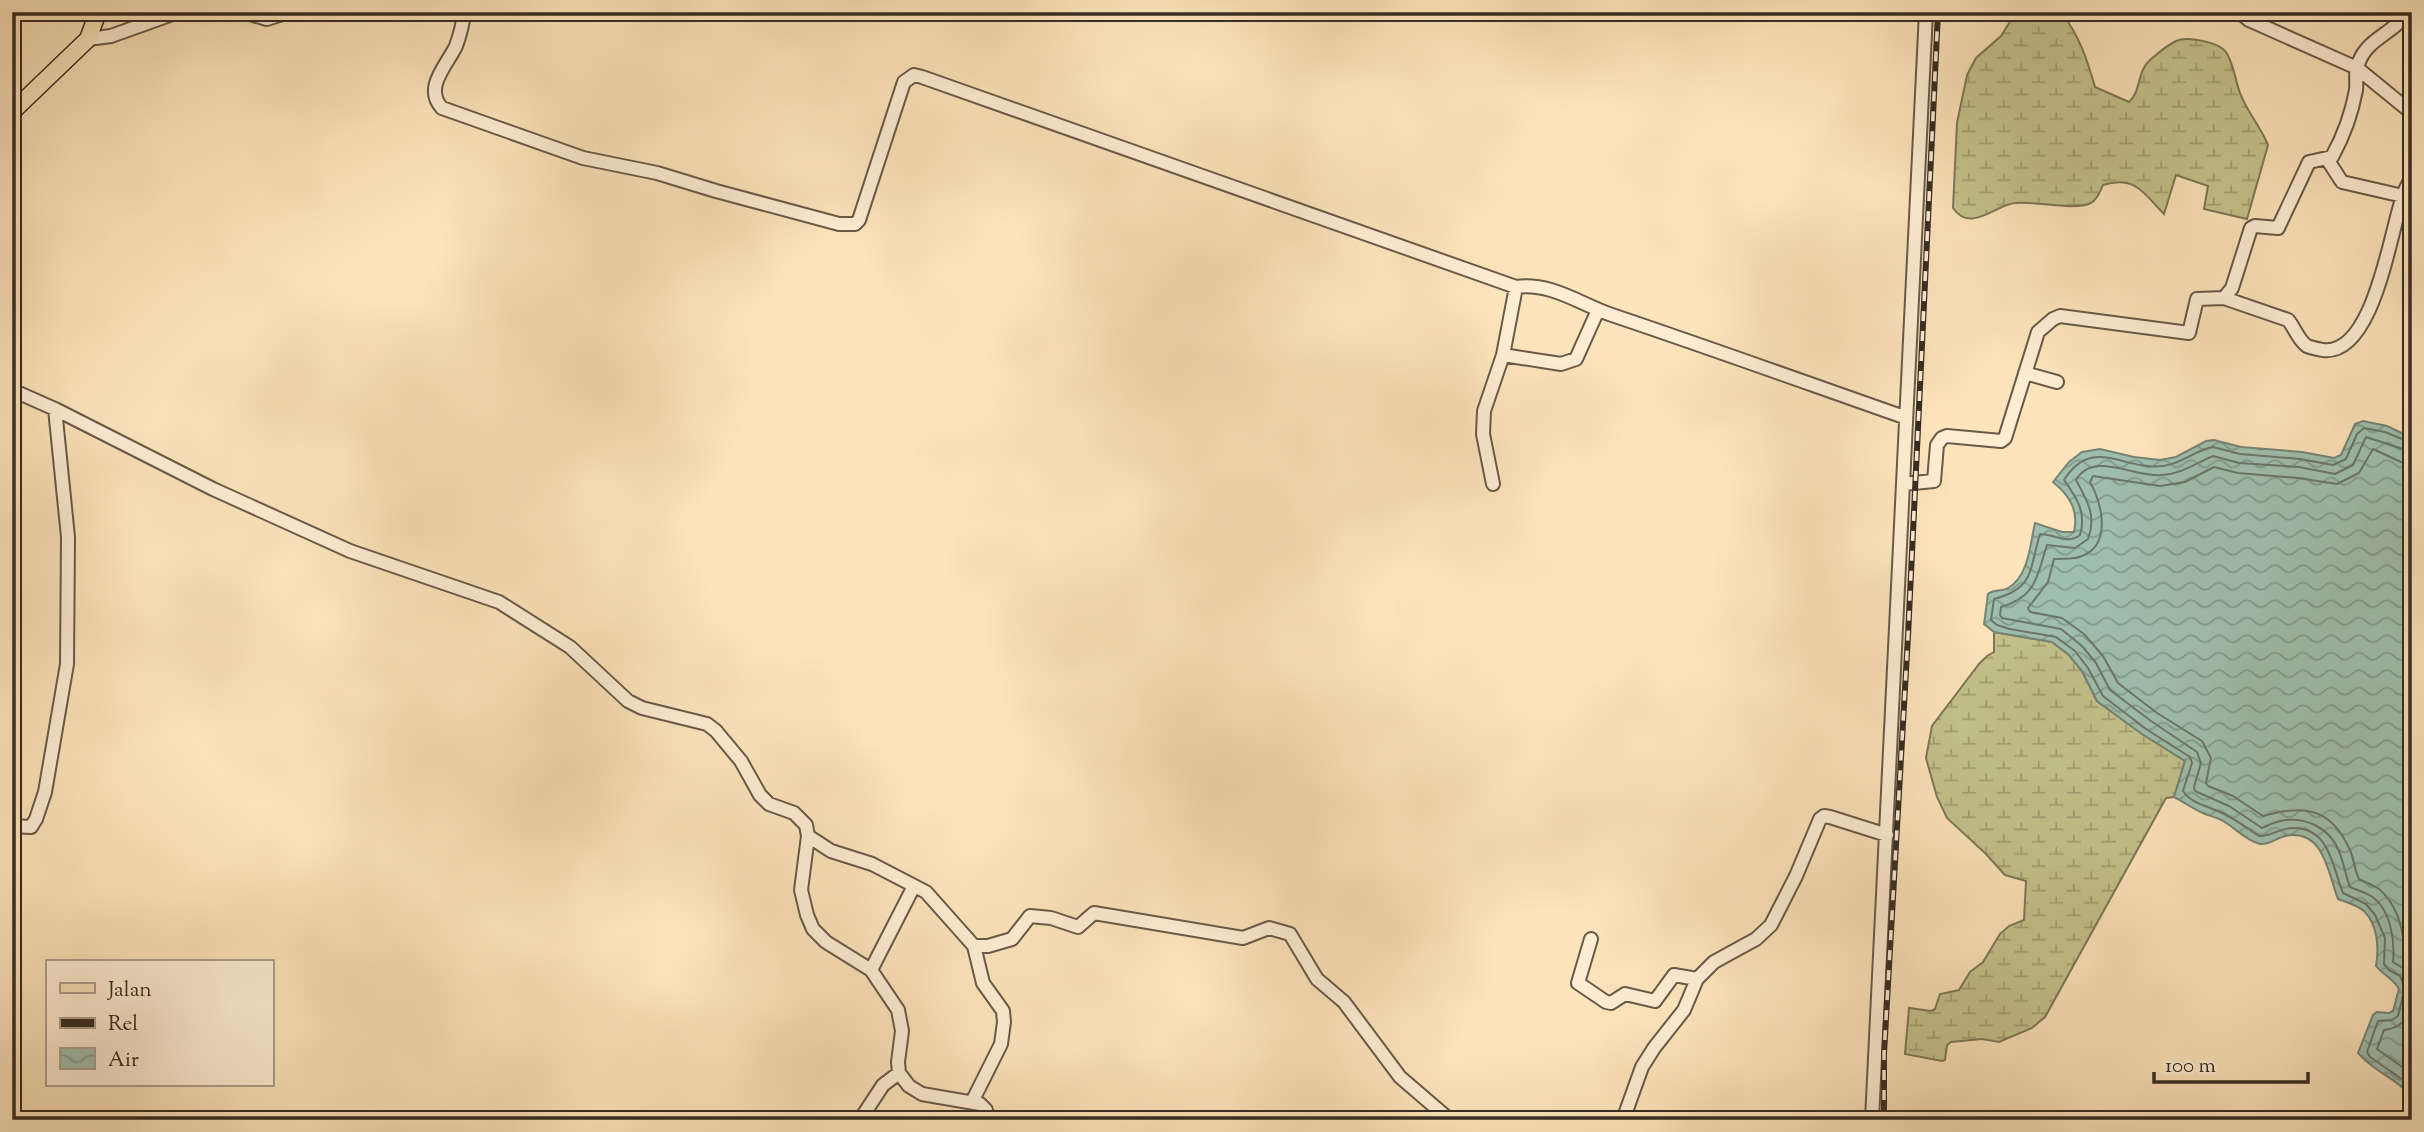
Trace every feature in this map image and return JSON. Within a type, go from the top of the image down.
[{"type":"main road","points":[[12,112],[88,39],[98,12]]},
{"type":"street","points":[[88,39],[111,36],[178,12]]},
{"type":"street","points":[[243,12],[267,19],[289,12]]},
{"type":"street","points":[[464,12],[457,42],[436,81],[434,89],[437,103],[442,108],[594,161],[657,173],[839,224],[855,224],[859,220],[904,82],[914,75],[1516,287],[1535,285],[1548,288],[1598,310],[1905,418]]},
{"type":"street","points":[[1872,1120],[1926,12]]},
{"type":"street","points":[[2239,12],[2249,20],[2357,68],[2412,113]]},
{"type":"street","points":[[2224,298],[2232,288],[2250,228],[2278,228],[2309,162],[2332,156],[2353,103],[2357,68],[2374,40],[2401,23],[2407,12]]},
{"type":"street","points":[[2327,159],[2342,182],[2403,196]]},
{"type":"street","points":[[1903,484],[1934,481],[1937,445],[1942,438],[2005,438],[2038,332],[2060,316],[2188,334],[2197,299],[2224,298],[2288,320],[2300,340],[2309,347],[2327,350],[2345,346],[2365,321],[2403,196],[2412,176]]},
{"type":"street","points":[[1493,484],[1483,434],[1484,418],[1503,355],[1516,287]]},
{"type":"street","points":[[1503,355],[1569,363],[1576,359],[1598,310]]},
{"type":"street","points":[[2025,373],[2057,382]]},
{"type":"street","points":[[12,390],[213,489],[350,551],[511,608],[570,647],[628,701],[642,708],[707,724],[741,761],[760,795],[769,804],[801,818],[806,825],[808,836],[801,890],[813,929],[826,942],[871,970],[898,1010],[902,1031],[899,1073],[909,1086],[922,1094],[980,1104],[986,1111],[987,1120]]},
{"type":"street","points":[[12,826],[31,827],[36,819],[45,792],[67,664],[68,537],[55,409]]},
{"type":"street","points":[[1623,1120],[1648,1057],[1684,1010],[1698,979],[1714,962],[1756,939],[1771,925],[1796,876],[1820,819],[1824,816],[1830,817],[1887,835]]},
{"type":"street","points":[[808,836],[831,851],[872,864],[932,897],[974,946],[984,984],[1003,1011],[1004,1022],[1001,1044],[972,1102]]},
{"type":"street","points":[[871,970],[914,886]]},
{"type":"street","points":[[974,946],[988,946],[1012,939],[1030,916],[1051,918],[1078,927],[1094,913],[1243,938],[1269,928],[1290,934],[1317,979],[1344,1002],[1400,1077],[1450,1120]]},
{"type":"street","points":[[1591,939],[1578,983],[1606,1002],[1611,1003],[1625,994],[1655,1002],[1674,975],[1698,979]]},
{"type":"street","points":[[860,1120],[883,1085],[899,1073]]},
{"type":"green space","points":[[2016,12],[2061,12],[2082,48],[2095,87],[2129,102],[2136,93],[2146,65],[2173,43],[2195,40],[2222,48],[2231,62],[2243,100],[2268,145],[2247,219],[2204,209],[2208,186],[2176,175],[2164,214],[2145,193],[2124,182],[2103,185],[2095,199],[2084,205],[2016,203],[1975,218],[1960,215],[1953,208],[1957,123],[1967,75],[1976,58],[2001,36]]},
{"type":"green space","points":[[1994,632],[2052,642],[2069,655],[2082,671],[2097,701],[2185,761],[2174,797],[2166,798],[2045,1017],[2032,1028],[1999,1042],[1982,1039],[1951,1042],[1947,1045],[1945,1060],[1942,1061],[1905,1054],[1909,1008],[1931,1011],[1935,1009],[1940,994],[1959,990],[1970,972],[1983,962],[2000,934],[2009,926],[2024,920],[2026,881],[2005,875],[1947,818],[1937,797],[1926,758],[1932,726],[1979,664],[1994,652]]},
{"type":"water","points":[[2363,421],[2387,426],[2412,438],[2412,1097],[2358,1053],[2373,1015],[2377,1012],[2393,1011],[2399,989],[2376,966],[2376,937],[2369,917],[2358,907],[2338,899],[2327,866],[2316,846],[2298,835],[2260,844],[2221,820],[2174,797],[2185,761],[2097,701],[2082,671],[2069,655],[2052,642],[1994,632],[1984,624],[1988,594],[2008,588],[2020,576],[2030,550],[2035,523],[2062,532],[2074,532],[2074,510],[2064,492],[2053,482],[2069,462],[2082,452],[2100,449],[2160,460],[2176,457],[2206,441],[2214,440],[2241,447],[2302,452],[2334,458],[2341,455],[2355,424]]},
{"type":"railway","points":[[1884,1120],[1884,1054],[1908,636],[1938,12]]}]
